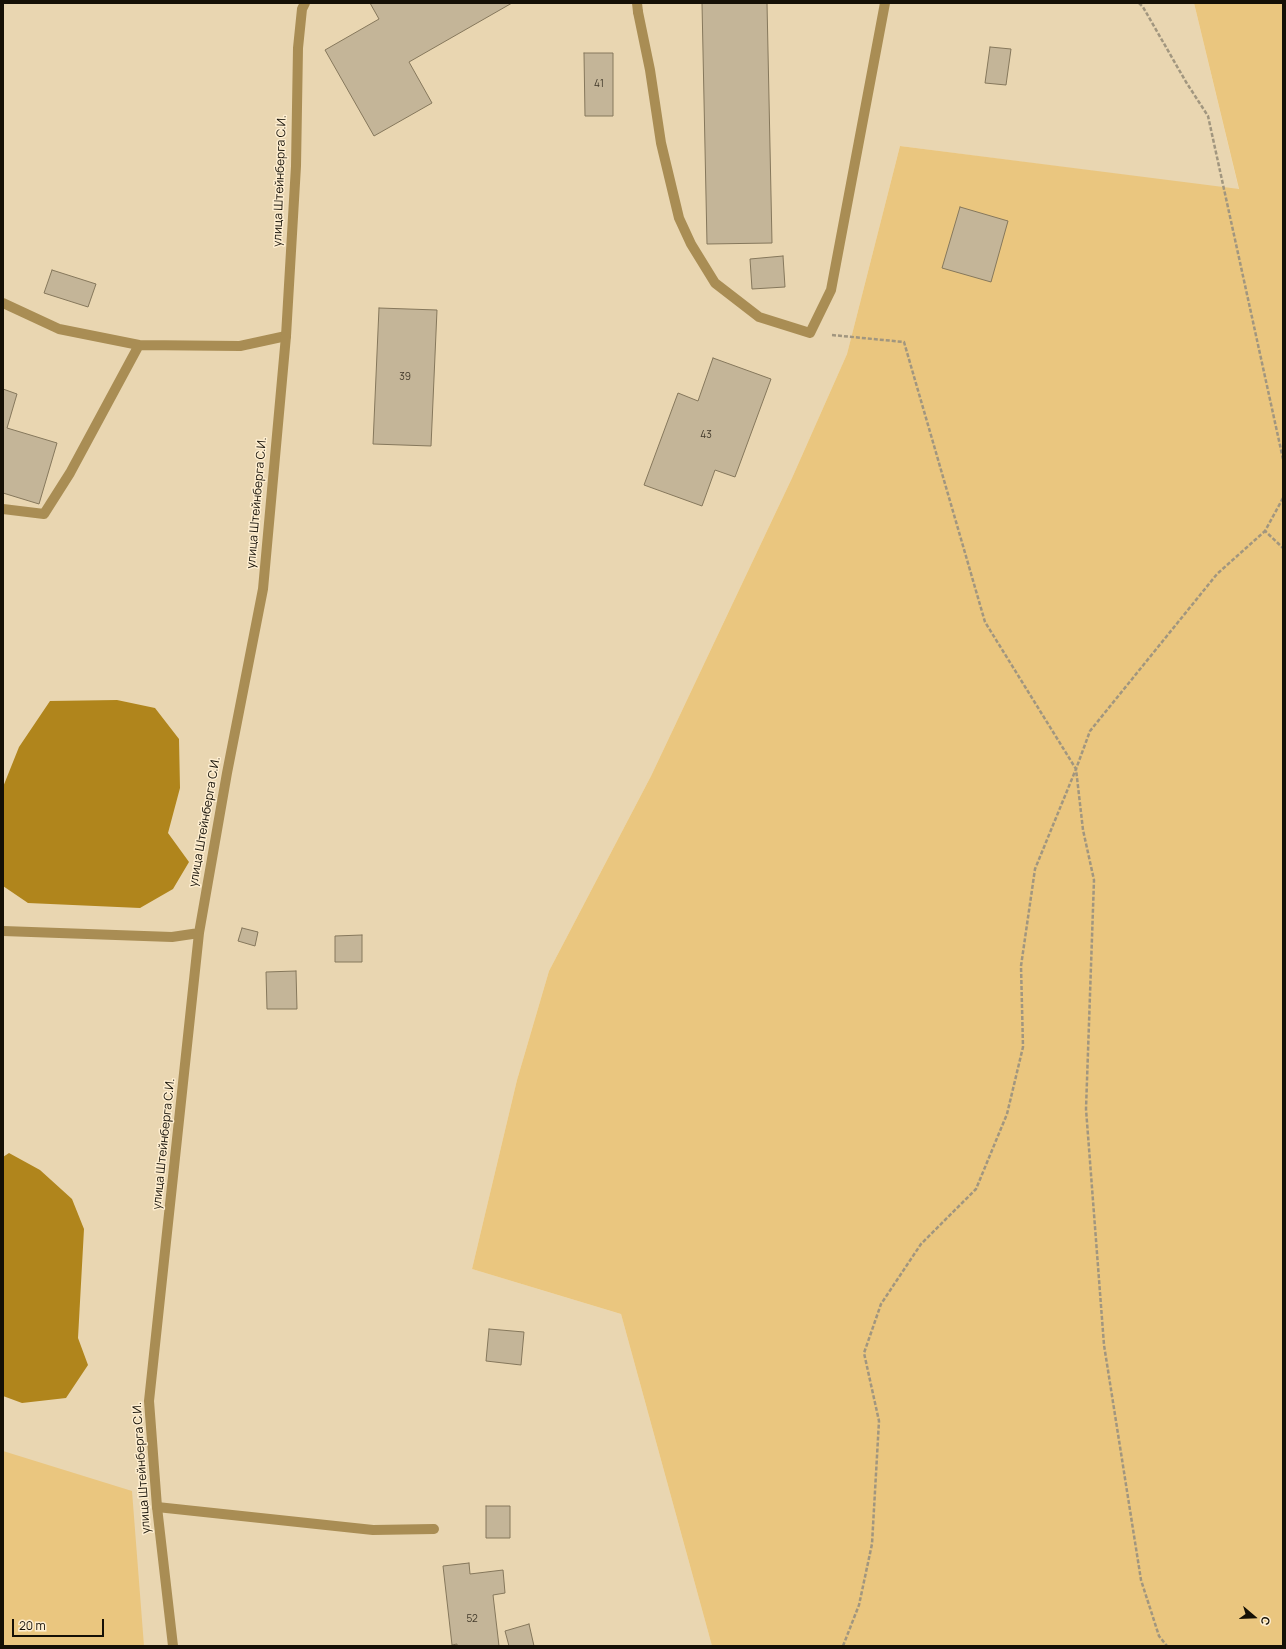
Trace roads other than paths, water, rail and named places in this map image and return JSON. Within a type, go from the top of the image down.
[{"type":"street","name":"улица Штейнберга С.И.","points":[[172,1646],[157,1507],[149,1401],[199,933],[227,773],[262,589],[286,336],[296,166],[298,48],[302,9],[305,3]]},
{"type":"street","points":[[638,8],[650,70],[661,142],[679,218],[690,244],[715,283],[759,317],[810,333],[831,290],[885,3]]},
{"type":"street","points":[[3,303],[59,329],[139,345],[240,346],[286,336]]},
{"type":"street","points":[[3,508],[44,514],[70,473],[139,345]]},
{"type":"street","points":[[3,931],[172,937],[199,933]]},
{"type":"street","points":[[157,1507],[373,1530],[434,1529]]}]
